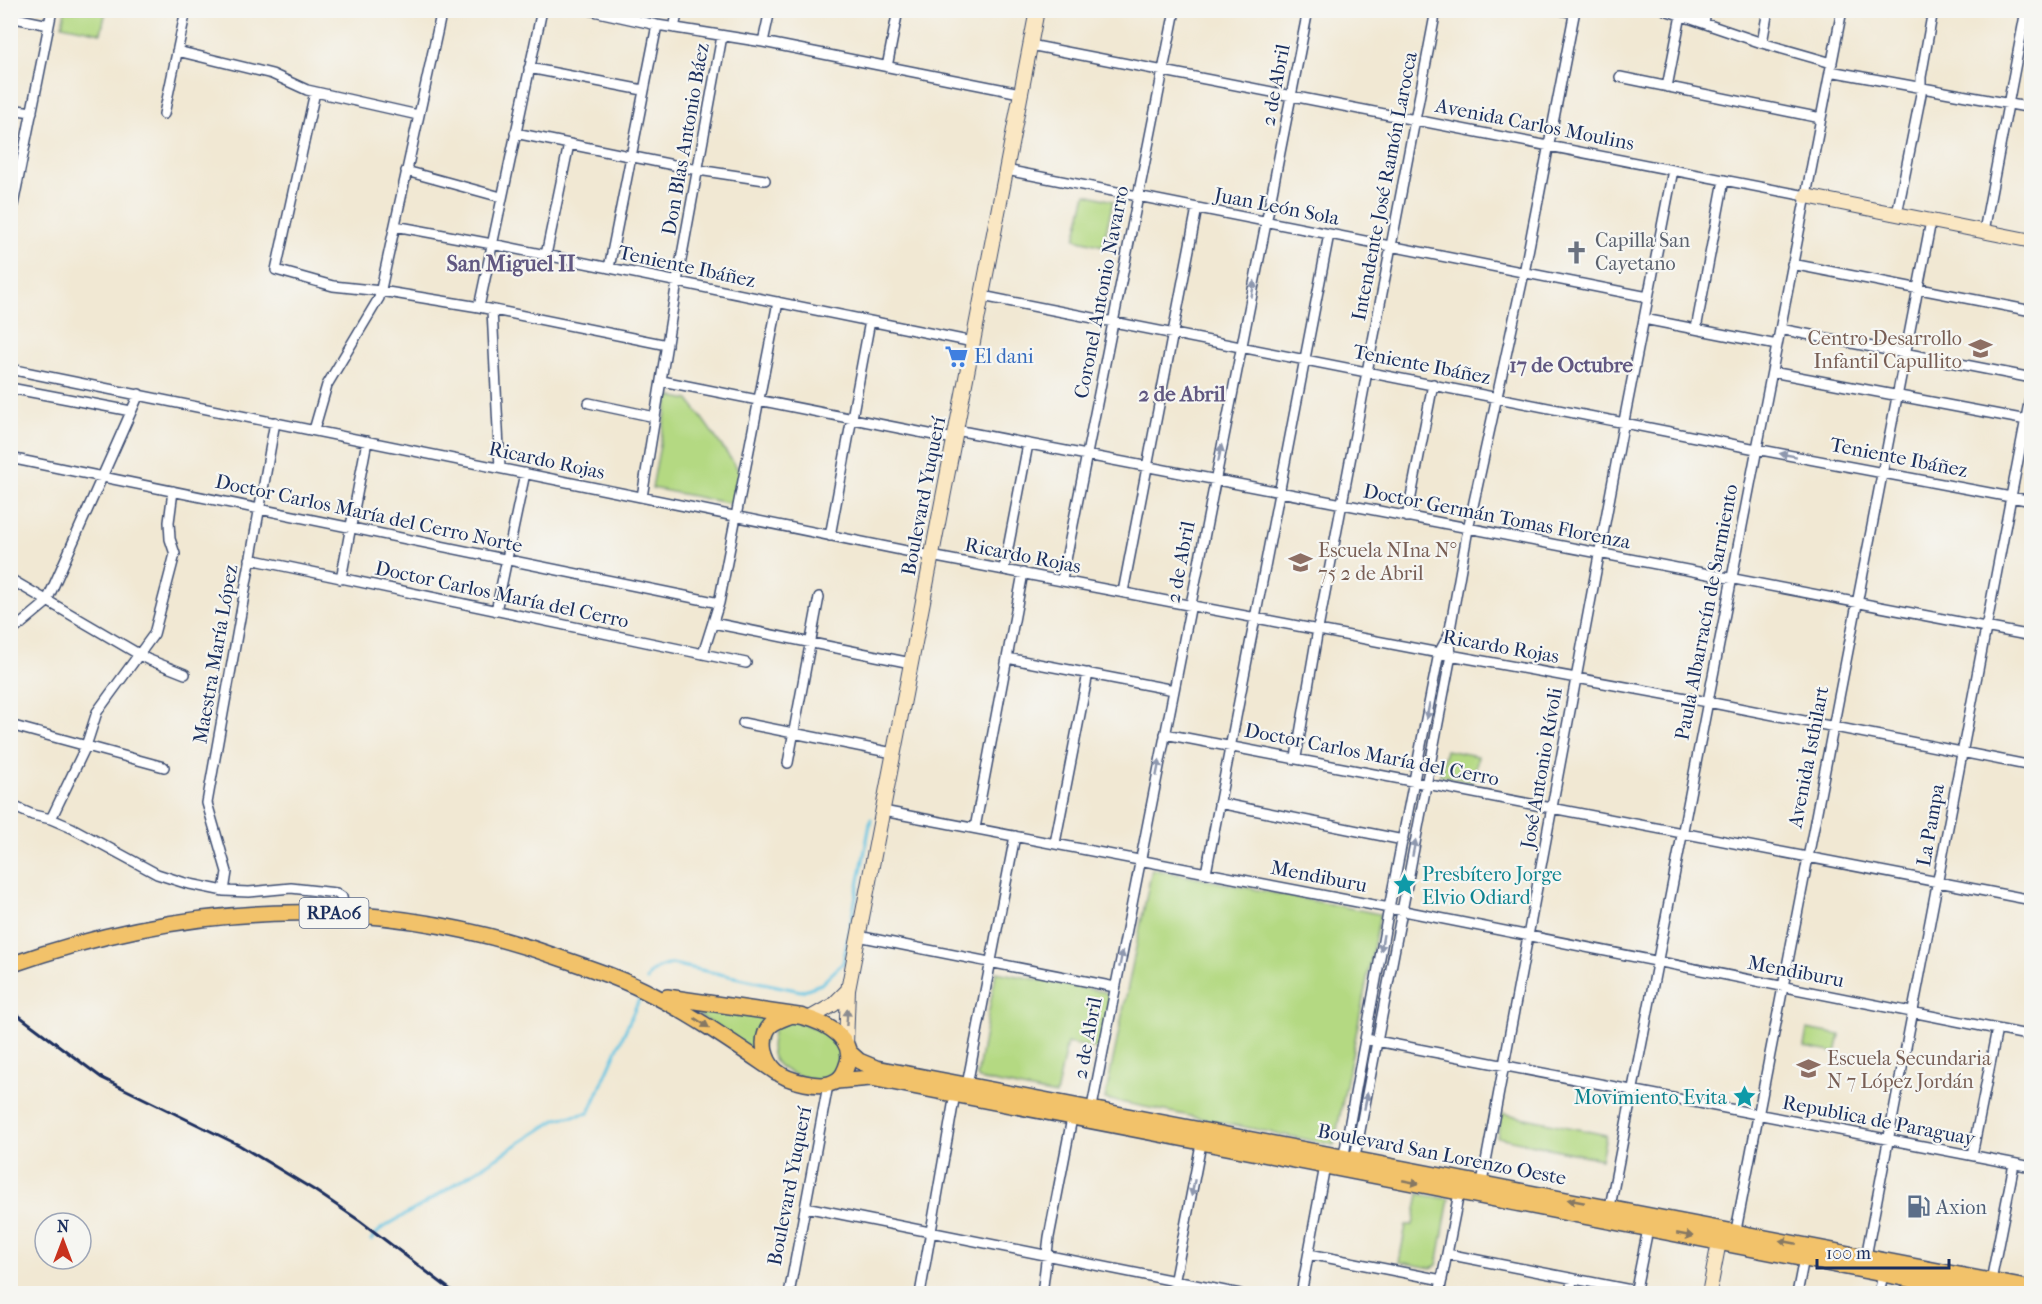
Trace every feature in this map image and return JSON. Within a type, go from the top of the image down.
[{"type":"main road","name":"Boulevard Yuquerí","points":[[848,1049],[848,990],[1037,10]]},
{"type":"main road","name":"Avenida Carlos Moulins","points":[[1806,196],[2031,241]]},
{"type":"main road","name":"RPA06","points":[[10,965],[91,940],[144,927],[194,919],[250,913],[298,912],[409,920],[527,945],[599,971],[651,993],[684,1011],[776,1072],[817,1086],[833,1083]]},
{"type":"main road","points":[[810,1018],[833,1005],[848,990]]},
{"type":"main road","name":"RPA06","points":[[651,993],[683,1001],[810,1018],[828,1027],[848,1049]]},
{"type":"main road","points":[[776,1072],[764,1049],[765,1036],[770,1026],[792,1015]]},
{"type":"main road","points":[[833,1083],[846,1068],[848,1049]]},
{"type":"main road","name":"Boulevard San Lorenzo Oeste","points":[[848,1049],[859,1061],[876,1068],[961,1090]]},
{"type":"main road","name":"Boulevard San Lorenzo Oeste","points":[[833,1083],[871,1078],[961,1090],[1608,1214],[1734,1231],[1865,1263],[1978,1287]]},
{"type":"main road","name":"Boulevard San Lorenzo Oeste","points":[[1203,1136],[1325,1166],[1348,1163]]},
{"type":"main road","name":"Boulevard San Lorenzo Oeste","points":[[1608,1214],[1648,1228],[1804,1258],[1865,1263],[1883,1274],[1978,1287],[2031,1289]]},
{"type":"main road","points":[[1709,1293],[1718,1247],[1734,1231]]},
{"type":"street","points":[[10,220],[52,10]]},
{"type":"street","points":[[164,114],[186,10]]},
{"type":"street","points":[[314,430],[327,385],[379,298],[442,10]]},
{"type":"street","points":[[479,308],[542,10]]},
{"type":"street","points":[[674,28],[678,10]]},
{"type":"street","points":[[763,42],[770,10]]},
{"type":"street","points":[[887,67],[898,10]]},
{"type":"street","name":"Coronel Antonio Navarro","points":[[1062,580],[1175,10]]},
{"type":"street","name":"2 de Abril","points":[[1090,1114],[1308,10]]},
{"type":"street","name":"Intendente José Ramón Larocca","points":[[1296,757],[1318,629],[1436,10]]},
{"type":"street","points":[[1348,1163],[1377,1041],[1451,655],[1449,635],[1468,529],[1524,273],[1575,12],[1560,10]]},
{"type":"street","points":[[1665,10],[1831,67],[1921,88],[2031,108]]},
{"type":"street","points":[[1704,23],[1706,10]]},
{"type":"street","points":[[1762,43],[1768,10]]},
{"type":"street","name":"Paula Albarracín de Sarmiento","points":[[1608,1214],[1842,10]]},
{"type":"street","points":[[1898,214],[1933,10]]},
{"type":"street","points":[[1984,231],[2026,10]]},
{"type":"street","points":[[590,11],[657,25],[763,42],[1020,93]]},
{"type":"street","points":[[1667,87],[1681,15]]},
{"type":"street","points":[[10,17],[49,25]]},
{"type":"street","points":[[609,268],[657,25]]},
{"type":"street","name":"Don Blas Antonio Báez","points":[[642,497],[722,36]]},
{"type":"street","name":"Avenida Carlos Moulins","points":[[1030,45],[1806,196]]},
{"type":"street","points":[[177,51],[272,74],[307,90],[418,114]]},
{"type":"street","points":[[529,68],[643,90]]},
{"type":"street","points":[[1620,77],[1821,118]]},
{"type":"street","points":[[315,92],[276,270],[333,286],[381,291],[492,310],[667,345]]},
{"type":"street","points":[[10,109],[32,112]]},
{"type":"street","points":[[515,133],[698,170],[765,180]]},
{"type":"street","points":[[546,255],[569,144]]},
{"type":"street","name":"Juan León Sola","points":[[1006,170],[1648,297]]},
{"type":"street","name":"José Antonio Rívoli","points":[[1481,1189],[1673,170]]},
{"type":"street","points":[[406,171],[501,197]]},
{"type":"street","points":[[1696,329],[1724,180]]},
{"type":"street","points":[[1123,592],[1197,208]]},
{"type":"street","name":"Avenida Isthilart","points":[[1734,1231],[1784,986],[1931,221]]},
{"type":"street","name":"Teniente Ibáñez","points":[[394,226],[973,342]]},
{"type":"street","points":[[1206,873],[1329,234]]},
{"type":"street","points":[[1792,264],[2031,311]]},
{"type":"street","name":"Teniente Ibáñez","points":[[982,296],[2031,501]]},
{"type":"street","points":[[703,654],[719,603],[778,302]]},
{"type":"street","points":[[492,310],[500,468]]},
{"type":"street","points":[[1644,319],[1777,345]]},
{"type":"street","points":[[830,536],[870,321]]},
{"type":"street","points":[[1780,329],[2031,378]]},
{"type":"street","name":"Ricardo Rojas","points":[[10,369],[931,556],[1708,702],[2031,766]]},
{"type":"street","points":[[1772,372],[2028,420]]},
{"type":"street","name":"Doctor Germán Tomas Florenza","points":[[662,381],[852,419],[1028,444],[2031,636]]},
{"type":"street","points":[[1407,517],[1433,384]]},
{"type":"street","name":"La Pampa","points":[[1865,1263],[2010,497],[2028,420],[2031,387]]},
{"type":"street","points":[[10,388],[131,411]]},
{"type":"street","points":[[10,633],[46,603],[139,394]]},
{"type":"street","points":[[589,404],[655,417]]},
{"type":"street","name":"Maestra María López","points":[[224,891],[227,872],[207,803],[274,422]]},
{"type":"street","points":[[341,579],[368,441]]},
{"type":"street","points":[[1004,569],[1028,444]]},
{"type":"street","name":"Doctor Carlos María del Cerro Norte","points":[[10,458],[719,603]]},
{"type":"street","points":[[496,611],[525,473]]},
{"type":"street","points":[[51,819],[86,746],[98,712],[138,653],[148,644],[154,634],[175,554],[169,531],[173,491]]},
{"type":"street","name":"Doctor Carlos María del Cerro","points":[[250,559],[746,663]]},
{"type":"street","points":[[975,828],[1023,573]]},
{"type":"street","points":[[10,579],[147,659],[185,674]]},
{"type":"street","points":[[788,763],[819,597]]},
{"type":"street","points":[[713,623],[910,663]]},
{"type":"street","points":[[1348,1163],[1366,1039],[1402,840],[1439,653],[1449,635]]},
{"type":"street","points":[[1007,658],[1174,690]]},
{"type":"street","points":[[1055,843],[1088,673]]},
{"type":"street","points":[[743,723],[893,753]]},
{"type":"street","points":[[10,725],[164,767]]},
{"type":"street","name":"Doctor Carlos María del Cerro","points":[[1165,734],[1296,757],[1415,782],[2031,900]]},
{"type":"street","points":[[1219,803],[1402,840]]},
{"type":"street","points":[[10,805],[72,828],[157,874],[185,883],[224,891],[249,892],[291,888],[336,894],[342,897],[345,914]]},
{"type":"street","name":"Mendiburu","points":[[883,810],[1402,910],[2031,1036]]},
{"type":"street","points":[[920,1293],[961,1090],[991,962],[1015,836]]},
{"type":"street","points":[[858,936],[1115,987]]},
{"type":"street","points":[[1972,1155],[1997,1029]]},
{"type":"street","name":"Republica de Paraguay","points":[[1366,1039],[2031,1167]]},
{"type":"street","name":"Boulevard Yuquerí","points":[[789,1293],[805,1207],[833,1083]]},
{"type":"street","points":[[1041,1293],[1049,1237],[1074,1111]]},
{"type":"street","points":[[1172,1293],[1203,1136]]},
{"type":"street","points":[[1978,1287],[2014,1164]]},
{"type":"street","points":[[1301,1293],[1325,1166]]},
{"type":"street","points":[[1439,1293],[1461,1185]]},
{"type":"street","points":[[805,1207],[1240,1293]]},
{"type":"street","points":[[1447,1254],[1636,1292],[1648,1228]]},
{"type":"street","points":[[1309,1254],[1442,1280]]},
{"type":"street","points":[[1797,1293],[1804,1258]]},
{"type":"street","points":[[1879,1293],[1883,1274]]},
{"type":"street","points":[[1570,1293],[1572,1279]]},
{"type":"green space","points":[[65,11],[106,11],[101,33],[62,25]]},
{"type":"green space","points":[[1086,194],[1113,201],[1103,246],[1075,239]]},
{"type":"green space","points":[[669,396],[689,400],[740,472],[733,504],[652,488]]},
{"type":"green space","points":[[1446,750],[1478,756],[1473,782],[1440,775]]},
{"type":"green space","points":[[1152,869],[1380,914],[1334,1145],[1105,1099]]},
{"type":"green space","points":[[996,972],[1105,992],[1111,998],[1100,1049],[1067,1043],[1056,1095],[979,1079],[977,1076]]},
{"type":"green space","points":[[695,1005],[772,1015],[760,1054],[692,1011]]},
{"type":"green space","points":[[792,1019],[828,1035],[837,1042],[842,1051],[842,1060],[836,1071],[823,1083],[789,1072],[775,1061],[771,1042],[775,1027]]},
{"type":"green space","points":[[1807,1029],[1840,1035],[1836,1053],[1804,1047]]},
{"type":"green space","points":[[1502,1113],[1606,1135],[1601,1159],[1497,1137]]},
{"type":"green space","points":[[1419,1194],[1449,1199],[1437,1265],[1431,1268],[1399,1262],[1406,1225],[1413,1225]]},
{"type":"waterway","points":[[647,980],[660,967],[672,964],[801,991],[821,984],[843,963],[871,819]]},
{"type":"waterway","points":[[371,1240],[382,1228],[424,1204],[557,1119],[589,1113],[641,995]]},
{"type":"railway","points":[[10,1009],[102,1078],[239,1145],[314,1190],[360,1221],[456,1294]]},
{"type":"place","name":"Capilla San Cayetano","points":[[1577,252]]},
{"type":"place","name":"Centro Desarrollo Infantil Capullito","points":[[1980,349]]},
{"type":"place","name":"El dani","points":[[956,356]]},
{"type":"place","name":"Escuela NIna N° 75 2 de Abril","points":[[1300,562]]},
{"type":"place","name":"Presbítero Jorge Elvio Odiard","points":[[1404,885]]},
{"type":"place","name":"Escuela Secundaria N 7 López Jordán","points":[[1809,1069]]},
{"type":"place","name":"Movimiento Evita","points":[[1745,1097]]},
{"type":"place","name":"Axion","points":[[1918,1207]]},
{"type":"district","name":"San Miguel II","points":[[511,263]]},
{"type":"district","name":"17 de Octubre","points":[[1571,365]]},
{"type":"district","name":"2 de Abril","points":[[1182,394]]}]
